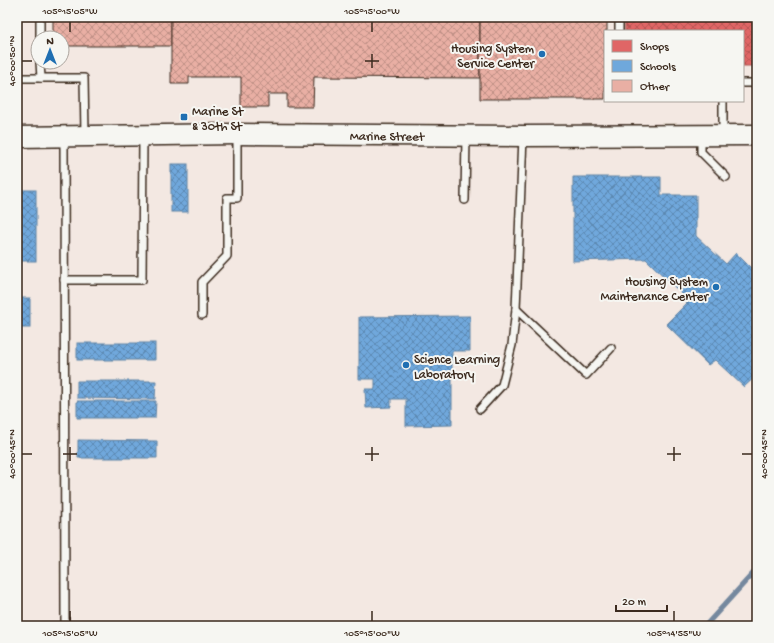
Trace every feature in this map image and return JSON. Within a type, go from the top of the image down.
[{"type":"street","name":"Marine Street","points":[[17,137],[236,134],[466,136],[757,135]]},
{"type":"lane","points":[[40,17],[40,30]]},
{"type":"lane","points":[[619,17],[619,30]]},
{"type":"lane","points":[[40,70],[41,78]]},
{"type":"lane","points":[[17,78],[84,78],[85,136]]},
{"type":"lane","points":[[744,83],[757,83]]},
{"type":"lane","points":[[723,102],[723,135]]},
{"type":"lane","points":[[202,315],[202,282],[227,256],[227,198],[237,198],[236,134]]},
{"type":"lane","points":[[64,280],[142,280],[143,135]]},
{"type":"lane","points":[[701,135],[701,152],[726,177]]},
{"type":"lane","points":[[64,136],[65,626]]},
{"type":"lane","points":[[465,200],[466,136]]},
{"type":"lane","points":[[480,409],[502,385],[512,345],[516,309],[523,136]]},
{"type":"lane","points":[[516,309],[586,375],[611,348]]},
{"type":"building: Shops","points":[[625,17],[757,17],[757,66],[744,66],[744,30],[625,30]]},
{"type":"building: Schools","points":[[171,164],[188,164],[188,212],[171,212]]},
{"type":"building: Schools","name":"Housing System Maintenance Center","points":[[573,177],[661,177],[661,195],[696,195],[696,236],[726,264],[736,253],[757,274],[757,375],[744,387],[715,360],[708,365],[666,324],[689,301],[646,259],[573,261]]},
{"type":"building: Schools","points":[[17,190],[36,190],[36,261],[17,261]]},
{"type":"building: Schools","points":[[17,298],[30,298],[30,328],[17,328]]},
{"type":"building: Schools","name":"Science Learning Laboratory","points":[[470,316],[470,351],[452,351],[452,425],[406,426],[406,399],[391,399],[391,407],[366,408],[365,389],[375,389],[375,379],[359,379],[359,317]]},
{"type":"building: Schools","points":[[77,343],[155,343],[155,360],[77,360]]},
{"type":"building: Schools","points":[[77,381],[156,381],[155,399],[77,398]]},
{"type":"building: Schools","points":[[77,401],[156,401],[155,418],[77,418]]},
{"type":"building: Schools","points":[[78,440],[157,441],[157,458],[78,458]]},
{"type":"building: Other","points":[[53,17],[171,17],[171,46],[70,46],[70,30],[53,30]]},
{"type":"building: Other","points":[[171,17],[480,17],[480,78],[314,77],[313,107],[287,107],[287,94],[268,94],[268,107],[241,107],[241,77],[189,77],[189,84],[171,84]]},
{"type":"building: Other","name":"Housing System Service Center","points":[[480,17],[607,17],[607,30],[604,30],[604,99],[480,99]]},
{"type":"waterway","points":[[705,626],[757,569]]},
{"type":"place","name":"Housing System Service Center","points":[[542,54]]},
{"type":"place","name":"Marine St & 30th St","points":[[184,117]]},
{"type":"place","name":"Housing System Maintenance Center","points":[[716,287]]},
{"type":"place","name":"Science Learning Laboratory","points":[[406,365]]}]
